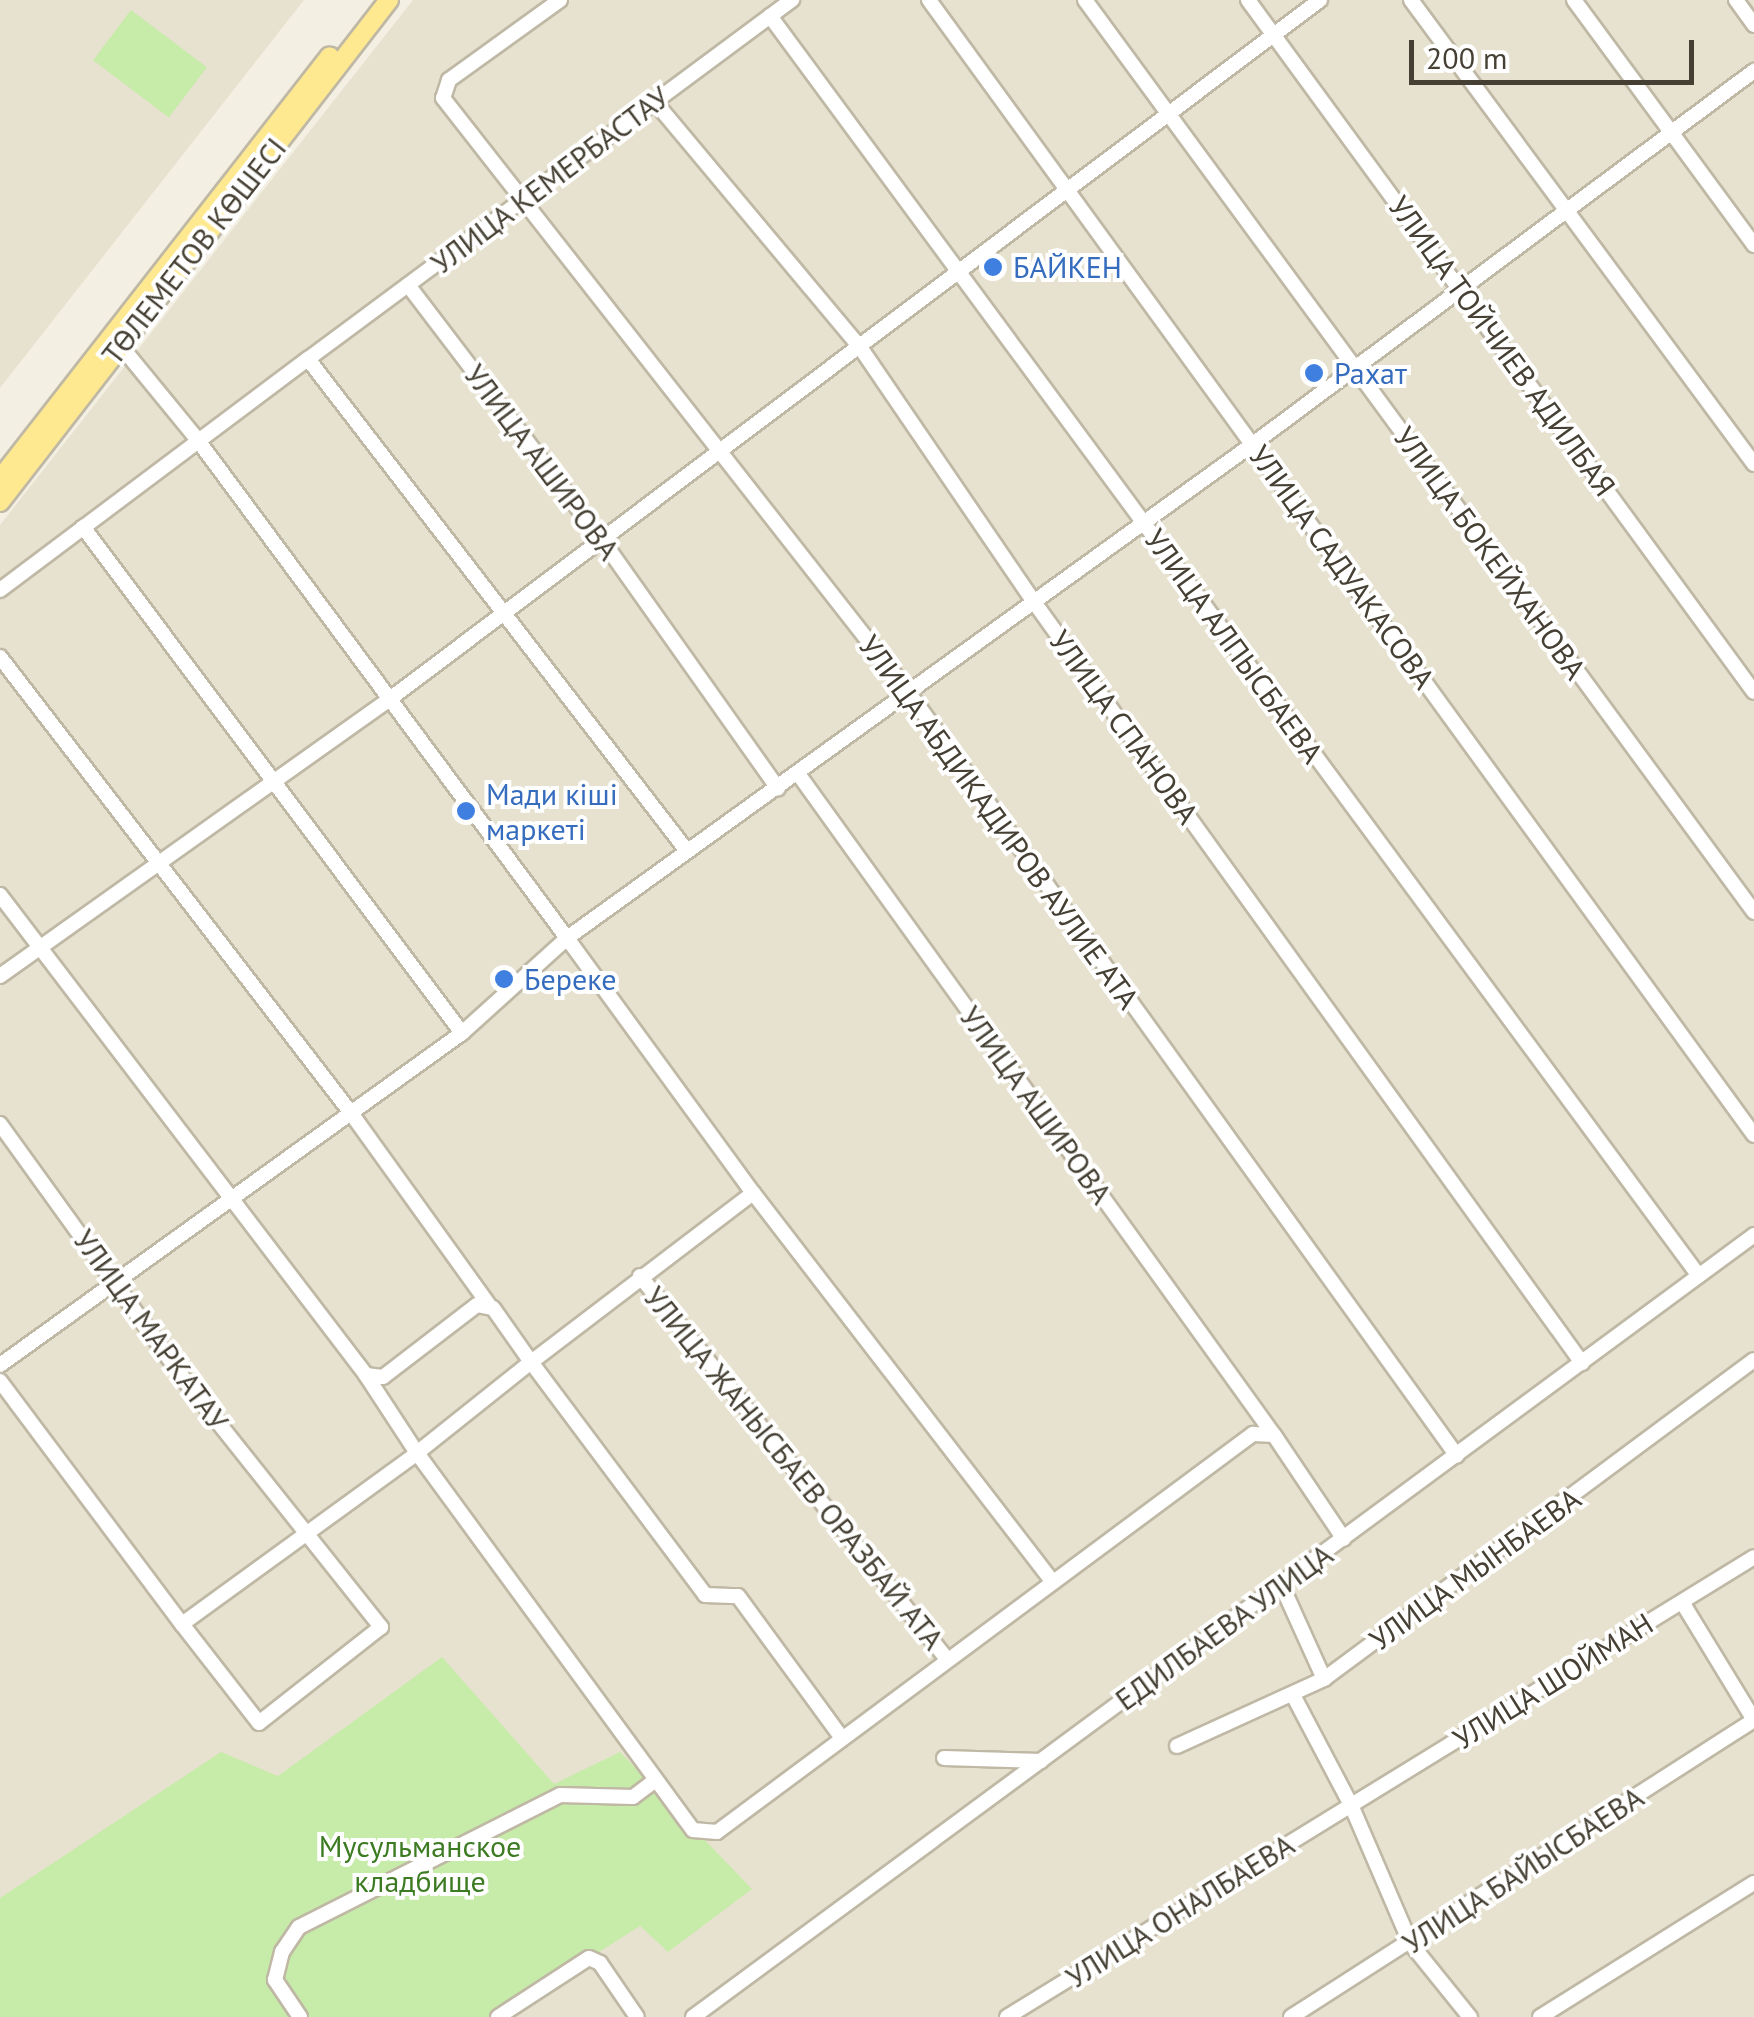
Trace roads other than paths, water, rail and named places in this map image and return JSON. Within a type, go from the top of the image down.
[{"type":"main road","name":"ТӨЛЕМЕТОВ КӨШЕСІ","points":[[0,502],[374,0]]},
{"type":"main road","name":"ТӨЛЕМЕТОВ КӨШЕСІ","points":[[0,479],[117,340],[389,0]]},
{"type":"street","name":"УЛИЦА АБДИКАДИРОВ АУЛИЕ АТА","points":[[560,0],[443,90],[522,203],[909,692],[1456,1456]]},
{"type":"street","name":"УЛИЦА КЕМЕРБАСТАУ","points":[[0,590],[197,438],[522,203],[792,0]]},
{"type":"street","name":"УЛИЦА САДУАКАСОВА","points":[[930,0],[1754,1135]]},
{"type":"street","name":"УЛИЦА БОКЕЙХАНОВА","points":[[1085,0],[1754,912]]},
{"type":"street","name":"УЛИЦА ТОЙЧИЕВ АДИЛБАЯ","points":[[1248,0],[1754,692]]},
{"type":"street","points":[[0,976],[392,698],[600,537],[962,271],[1320,0]]},
{"type":"street","points":[[1410,0],[1754,464]]},
{"type":"street","points":[[1574,0],[1754,245]]},
{"type":"street","points":[[1736,0],[1754,25]]},
{"type":"street","name":"УЛИЦА АЛПЫСБАЕВА","points":[[770,16],[962,271],[1699,1276]]},
{"type":"street","points":[[0,1365],[462,1033],[567,938],[799,775],[1142,521],[1253,444],[1754,71]]},
{"type":"street","name":"УЛИЦА СПАНОВА","points":[[655,102],[860,347],[1034,602],[1582,1362]]},
{"type":"street","name":"УЛИЦА АШИРОВА","points":[[408,285],[600,537],[778,788]]},
{"type":"street","points":[[117,340],[197,438],[392,698],[753,1193],[1052,1581]]},
{"type":"street","points":[[308,359],[505,609],[687,851]]},
{"type":"street","points":[[83,527],[462,1033]]},
{"type":"street","points":[[0,657],[157,868],[351,1113],[706,1595],[738,1596],[842,1738]]},
{"type":"street","name":"УЛИЦА АШИРОВА","points":[[799,775],[1274,1435],[1344,1540]]},
{"type":"street","points":[[0,895],[366,1375],[654,1781],[694,1830],[717,1832],[1253,1434],[1274,1435]]},
{"type":"street","name":"УЛИЦА МАРКАТАУ","points":[[0,1124],[190,1387],[381,1627],[259,1723],[182,1624]]},
{"type":"street","points":[[0,1382],[182,1624],[417,1452],[640,1276],[753,1193]]},
{"type":"street","name":"ЕДИЛБАЕВА УЛИЦА","points":[[693,2017],[1754,1235]]},
{"type":"street","name":"УЛИЦА ЖАНЫСБАЕВ ОРАЗБАЙ АТА","points":[[640,1276],[947,1659]]},
{"type":"street","points":[[366,1375],[383,1377],[488,1304]]},
{"type":"street","name":"УЛИЦА МЫНБАЕВА","points":[[1177,1746],[1324,1679],[1754,1360]]},
{"type":"street","name":"УЛИЦА ШОЙМАН","points":[[1352,1805],[1754,1558]]},
{"type":"street","points":[[1282,1586],[1324,1679]]},
{"type":"street","points":[[1682,1602],[1754,1720]]},
{"type":"street","points":[[1293,1695],[1352,1805],[1411,1944],[1470,2017]]},
{"type":"street","name":"УЛИЦА БАЙЫСБАЕВА","points":[[1290,2017],[1411,1944],[1754,1720]]},
{"type":"street","points":[[944,1758],[1042,1760]]},
{"type":"street","points":[[300,2017],[275,1980],[282,1952],[299,1928],[560,1795],[633,1798],[654,1781]]},
{"type":"street","name":"УЛИЦА ОНАЛБАЕВА","points":[[1007,2017],[1352,1805]]},
{"type":"street","points":[[1540,2017],[1754,1883]]},
{"type":"street","points":[[498,2017],[590,1958],[600,1964],[637,2017]]},
{"type":"place","name":"БАЙКЕН","points":[[993,267]]},
{"type":"place","name":"Рахат","points":[[1314,373]]},
{"type":"place","name":"Мади кіші маркеті","points":[[466,811]]},
{"type":"place","name":"Береке","points":[[504,979]]},
{"type":"park label","name":"Мусульманское кладбище","points":[[420,1863]]}]
